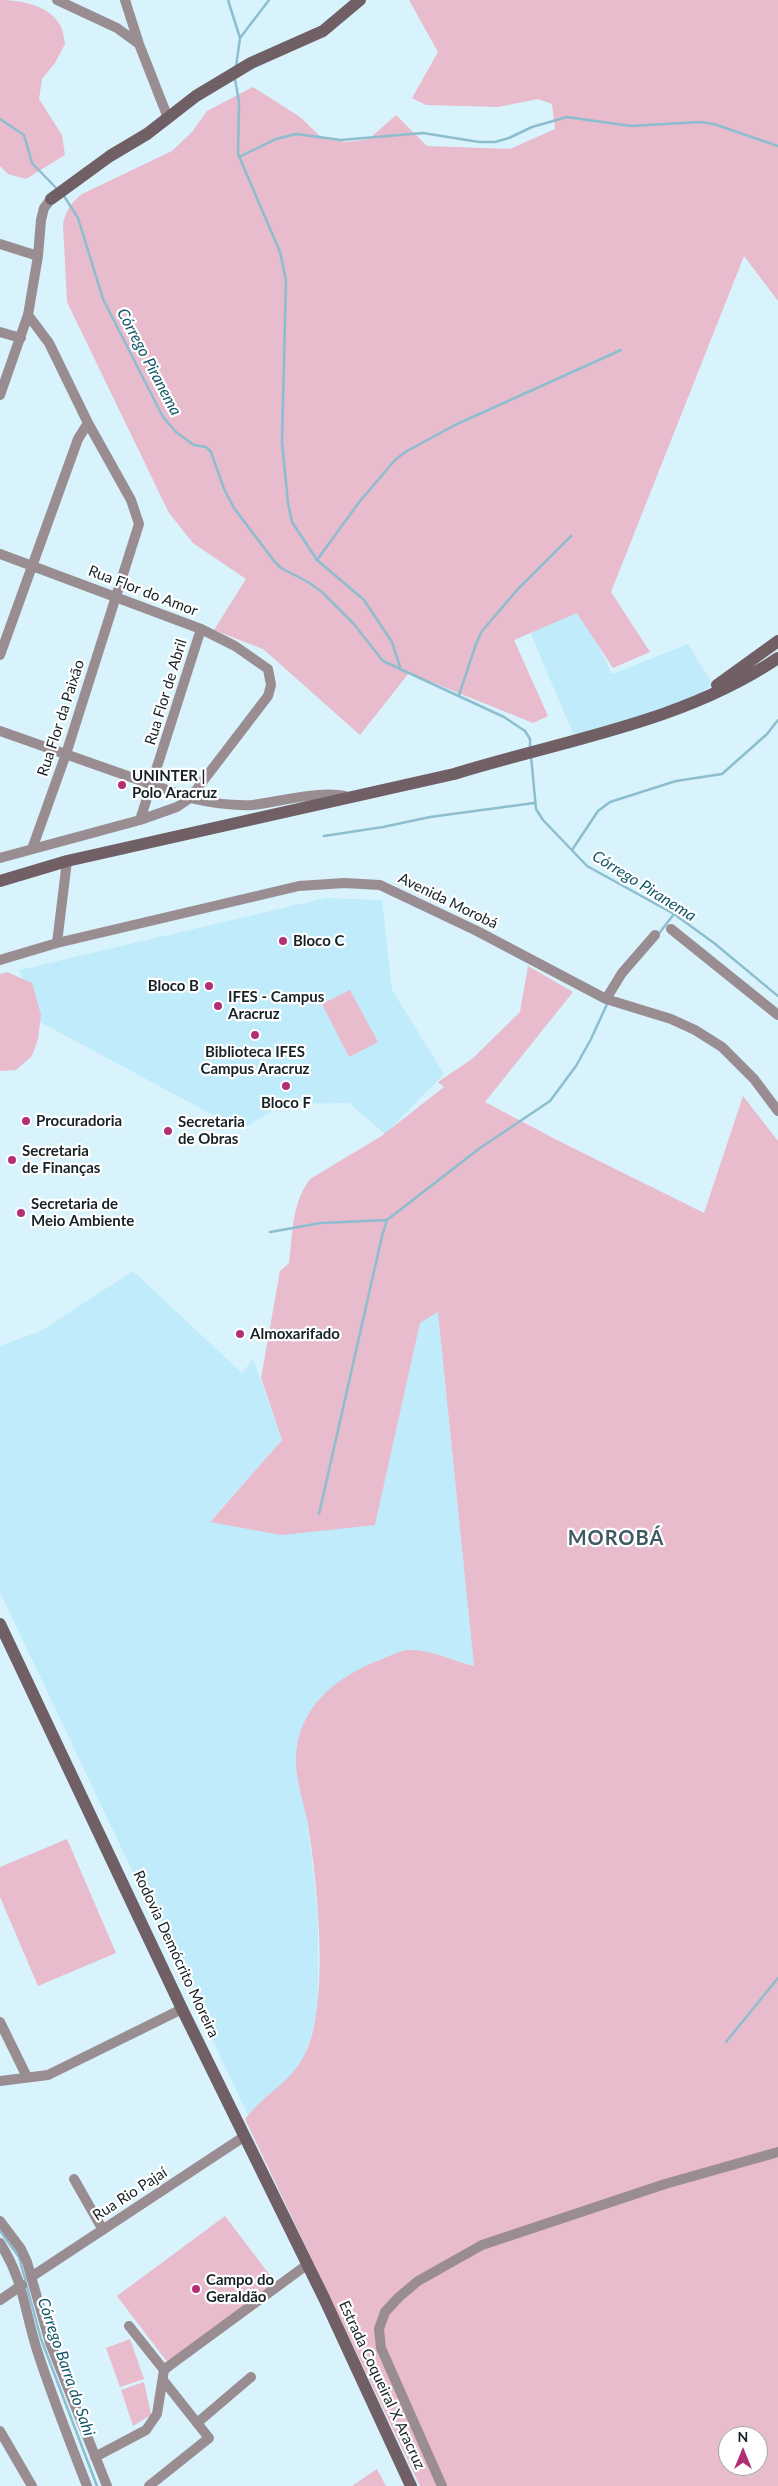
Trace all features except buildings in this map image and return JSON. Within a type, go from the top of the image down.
[{"type":"street","points":[[57,0],[117,28],[139,44]]},
{"type":"street","points":[[125,0],[139,44],[168,118]]},
{"type":"street","points":[[0,395],[28,315],[38,256],[41,220],[51,198],[71,182],[168,118],[196,96],[251,63],[323,31],[360,0]]},
{"type":"street","points":[[0,244],[38,256]]},
{"type":"street","name":"Rua Flor da Paixão","points":[[28,315],[49,343],[88,423],[131,500],[139,524],[66,754],[32,849]]},
{"type":"street","points":[[0,332],[21,338]]},
{"type":"street","points":[[0,656],[78,439],[88,423]]},
{"type":"street","name":"Rua Flor do Amor","points":[[0,554],[201,629],[235,646],[268,669],[271,685],[268,696],[190,798]]},
{"type":"street","name":"Rua Flor de Abril","points":[[140,820],[201,629]]},
{"type":"street","points":[[688,704],[778,641]]},
{"type":"street","points":[[0,881],[67,861],[454,774],[515,755],[570,743],[688,704],[756,673],[778,658]]},
{"type":"street","points":[[0,731],[190,798],[228,805],[250,805],[340,794],[350,798]]},
{"type":"street","points":[[0,858],[140,820],[177,807],[190,798]]},
{"type":"street","points":[[57,943],[67,861]]},
{"type":"street","name":"Avenida Morobá","points":[[0,960],[57,943],[299,886],[344,883],[380,886],[469,927],[606,999],[670,1019],[695,1030],[722,1047],[754,1079],[778,1111]]},
{"type":"street","points":[[671,929],[778,1015]]},
{"type":"street","points":[[606,999],[622,973],[655,935]]},
{"type":"street","name":"Rodovia Demócrito Moreira","points":[[0,1624],[182,2009],[324,2298]]},
{"type":"street","points":[[0,2081],[48,2075],[182,2009]]},
{"type":"street","points":[[0,2022],[27,2077]]},
{"type":"street","name":"Rua Rio Pajaí","points":[[31,2277],[245,2136]]},
{"type":"street","points":[[442,2486],[381,2348],[379,2329],[385,2312],[399,2297],[418,2281],[482,2245],[665,2184],[778,2152]]},
{"type":"street","points":[[74,2179],[103,2230]]},
{"type":"street","points":[[0,2221],[21,2249],[50,2343],[107,2486]]},
{"type":"street","points":[[0,2243],[12,2261],[22,2285],[36,2347],[87,2486]]},
{"type":"street","points":[[164,2370],[308,2264]]},
{"type":"street","points":[[0,2300],[22,2285]]},
{"type":"street","name":"Estrada Coqueiral X Aracruz","points":[[324,2298],[411,2486]]},
{"type":"street","points":[[95,2457],[146,2430],[157,2414],[164,2370],[129,2326]]},
{"type":"street","points":[[197,2423],[251,2378]]},
{"type":"street","points":[[150,2486],[209,2438],[163,2380]]},
{"type":"street","points":[[0,2431],[32,2486]]},
{"type":"shaded area","points":[[0,0],[33,5],[49,13],[60,25],[65,44],[55,63],[42,79],[39,99],[62,135],[65,155],[26,179],[8,174],[0,166]]},
{"type":"shaded area","points":[[409,0],[778,0],[778,301],[744,256],[611,592],[650,652],[613,668],[577,613],[514,640],[548,716],[533,723],[409,673],[360,735],[263,649],[214,630],[246,579],[193,543],[169,513],[67,302],[63,224],[70,207],[82,194],[172,151],[192,132],[207,111],[253,87],[300,117],[322,138],[346,142],[369,139],[396,115],[427,146],[510,149],[555,129],[552,104],[538,99],[498,107],[426,105],[412,98],[438,52]]},
{"type":"shaded area","points":[[580,608],[612,674],[688,644],[713,685],[693,697],[575,738],[530,632]]},
{"type":"shaded area","name":"IFES - Campus Aracruz","points":[[326,898],[382,900],[392,990],[444,1074],[385,1134],[349,1103],[283,1104],[241,1130],[40,1022],[19,970]]},
{"type":"shaded area","points":[[528,966],[573,992],[485,1102],[704,1213],[743,1096],[778,1141],[778,2486],[420,2486],[245,2119],[292,2074],[300,2063],[312,2035],[317,2012],[320,1959],[315,1874],[308,1824],[296,1769],[298,1742],[303,1726],[321,1697],[334,1686],[363,1667],[397,1653],[408,1650],[425,1651],[474,1666],[438,1312],[420,1323],[375,1525],[282,1535],[210,1522],[282,1440],[261,1378],[280,1271],[289,1263],[296,1209],[304,1189],[310,1179],[380,1137],[444,1087],[438,1082],[472,1059],[520,1012]]},
{"type":"shaded area","points":[[7,972],[32,983],[41,1015],[38,1039],[32,1056],[16,1070],[0,1071],[0,974]]},
{"type":"shaded area","points":[[350,990],[378,1042],[349,1057],[322,1004]]},
{"type":"shaded area","points":[[133,1271],[242,1373],[253,1359],[282,1440],[210,1521],[375,1525],[420,1323],[438,1311],[474,1666],[424,1651],[296,1761],[308,1826],[318,1917],[318,2008],[311,2037],[301,2065],[283,2085],[248,2115],[0,1592],[0,1346],[41,1331]]},
{"type":"shaded area","points":[[67,1839],[116,1953],[38,1986],[0,1897],[0,1867]]},
{"type":"shaded area","name":"Campo do Geraldão","points":[[225,2216],[275,2282],[168,2363],[117,2296]]},
{"type":"shaded area","points":[[130,2339],[144,2379],[120,2387],[106,2348]]},
{"type":"shaded area","points":[[144,2382],[151,2415],[133,2426],[121,2390]]},
{"type":"shaded area","points":[[377,2469],[386,2486],[352,2486]]},
{"type":"waterway","points":[[228,0],[240,38],[236,67]]},
{"type":"waterway","points":[[240,38],[269,0]]},
{"type":"waterway","points":[[235,79],[239,102],[238,154],[280,252],[286,280],[282,442],[288,503],[292,522],[317,560],[364,600],[392,642],[401,670]]},
{"type":"waterway","points":[[239,157],[276,139],[296,134],[341,140],[423,133],[479,142],[495,142],[509,138],[532,127],[567,117],[631,126],[700,122],[714,124],[778,146]]},
{"type":"waterway","name":"Córrego Piranema","points":[[0,119],[24,135],[32,163],[58,190]]},
{"type":"waterway","name":"Córrego Piranema","points":[[64,196],[78,218],[103,299],[163,417],[176,432],[194,445],[206,447],[211,452],[224,489],[234,508],[274,561],[281,568],[308,582],[322,592],[353,623],[383,661],[504,717],[525,731],[530,739],[530,748]]},
{"type":"waterway","points":[[317,560],[360,501],[396,459],[407,451],[455,425],[621,350]]},
{"type":"waterway","points":[[459,695],[482,631],[517,590],[571,536]]},
{"type":"waterway","points":[[572,850],[598,811],[610,802],[676,781],[722,774],[767,734],[778,720]]},
{"type":"waterway","name":"Córrego Piranema","points":[[531,756],[536,809],[543,820],[587,866],[674,914],[714,943],[778,996]]},
{"type":"waterway","points":[[324,836],[383,827],[430,817],[534,803]]},
{"type":"waterway","points":[[657,936],[674,914]]},
{"type":"waterway","points":[[319,1514],[387,1220],[480,1148],[550,1101],[576,1066],[608,1002]]},
{"type":"waterway","points":[[270,1232],[321,1223],[387,1220]]},
{"type":"waterway","points":[[726,2042],[778,1978]]},
{"type":"waterway","name":"Córrego Barra do Sahi","points":[[0,2231],[19,2257],[41,2339],[97,2486]]},
{"type":"place","name":"UNINTER | Polo Aracruz","points":[[122,785]]},
{"type":"place","name":"Bloco C","points":[[283,941]]},
{"type":"place","name":"Bloco B","points":[[209,986]]},
{"type":"place","name":"IFES - Campus Aracruz","points":[[218,1006]]},
{"type":"place","name":"Biblioteca IFES Campus Aracruz","points":[[255,1035]]},
{"type":"place","name":"Bloco F","points":[[286,1086]]},
{"type":"place","name":"Procuradoria","points":[[26,1121]]},
{"type":"place","name":"Secretaria de Obras","points":[[168,1131]]},
{"type":"place","name":"Secretaria de Finanças","points":[[12,1160]]},
{"type":"place","name":"Secretaria de Meio Ambiente","points":[[21,1213]]},
{"type":"place","name":"Almoxarifado","points":[[240,1334]]},
{"type":"place","name":"Campo do Geraldão","points":[[196,2289]]},
{"type":"district","name":"MOROBÁ","points":[[616,1539]]}]
